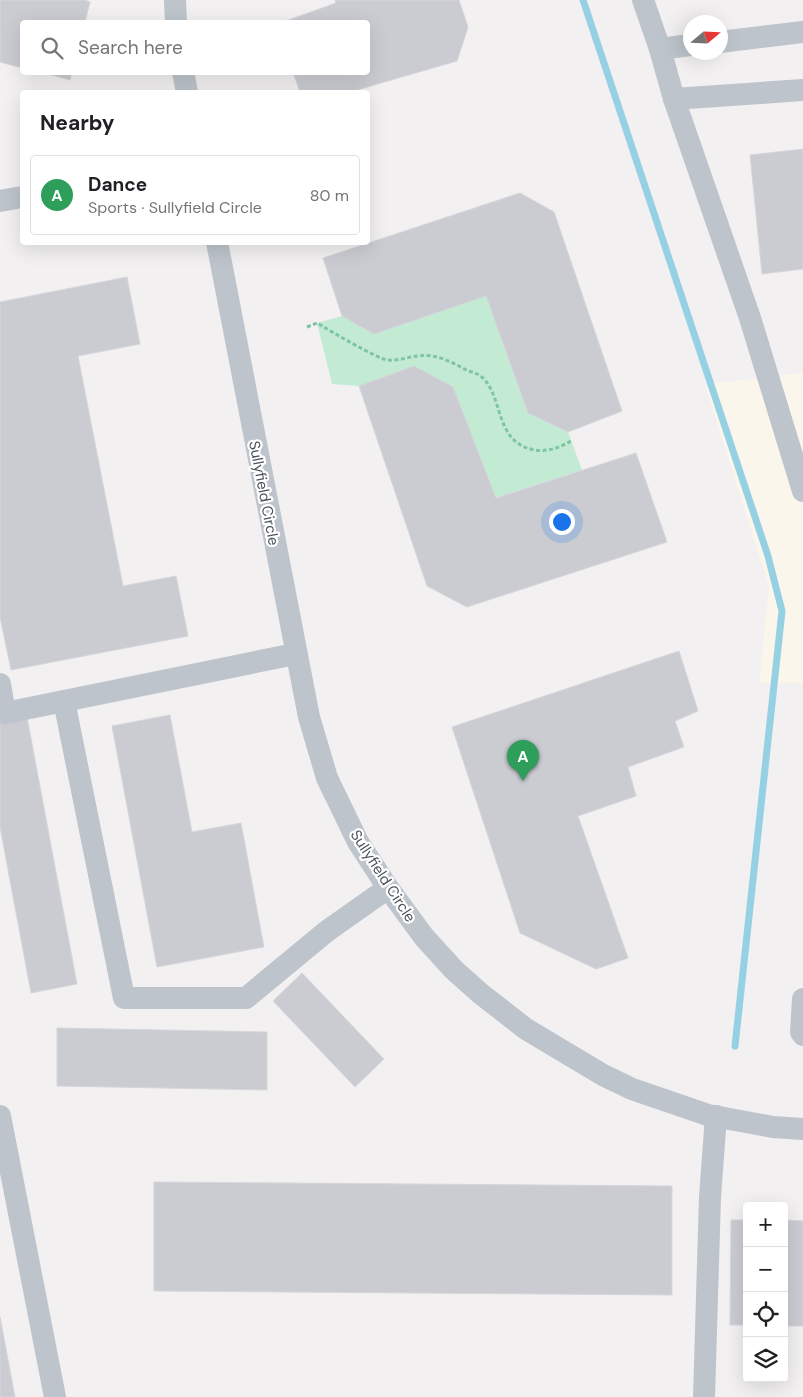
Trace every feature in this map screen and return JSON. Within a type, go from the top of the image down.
[{"type":"street","points":[[175,0],[176,20]]},
{"type":"street","points":[[643,0],[660,49],[674,99],[750,318],[802,484]]},
{"type":"street","points":[[728,41],[803,32]]},
{"type":"street","points":[[660,49],[683,46]]},
{"type":"street","points":[[184,75],[187,90]]},
{"type":"street","points":[[674,99],[803,90]]},
{"type":"street","points":[[0,201],[20,197]]},
{"type":"street","name":"Sullyfield Circle","points":[[218,245],[295,654],[309,717],[327,778],[358,842],[388,888],[424,937],[454,970],[481,994],[526,1029],[603,1075],[632,1089],[708,1115],[773,1127],[803,1129]]},
{"type":"street","points":[[0,684],[6,713],[295,654]]},
{"type":"street","points":[[64,701],[124,998],[246,998],[327,932],[388,888]]},
{"type":"street","points":[[803,999],[801,1032],[803,1036]]},
{"type":"street","points":[[0,1116],[55,1397]]},
{"type":"street","points":[[704,1397],[710,1197],[716,1116]]},
{"type":"path","points":[[307,327],[317,323],[386,360],[419,355],[446,359],[480,375],[488,385],[507,432],[519,445],[538,451],[549,450],[564,445],[571,440]]},
{"type":"shaded area","points":[[803,373],[803,683],[759,683],[769,587],[705,384]]},
{"type":"green space","points":[[486,296],[528,413],[568,432],[582,470],[496,498],[453,387],[417,368],[359,386],[332,384],[317,323],[342,316],[374,334]]},
{"type":"building","points":[[0,0],[85,0],[90,2],[86,20],[20,20],[20,67],[0,62]]},
{"type":"building","points":[[335,0],[459,0],[468,27],[457,61],[357,90],[299,90],[294,75],[370,75],[370,20],[289,20],[336,3]]},
{"type":"building","points":[[52,75],[71,75],[70,80]]},
{"type":"building","points":[[803,149],[803,269],[762,274],[750,155]]},
{"type":"building","points":[[520,193],[554,212],[622,411],[568,432],[528,413],[486,296],[374,334],[342,316],[323,258],[362,245],[370,245],[370,242]]},
{"type":"building","points":[[127,277],[140,344],[78,356],[123,586],[176,576],[188,636],[11,670],[0,617],[0,302]]},
{"type":"building","points":[[414,366],[453,387],[496,498],[636,453],[667,542],[467,607],[427,586],[359,386]]},
{"type":"building","points":[[679,651],[698,711],[675,721],[684,747],[628,767],[636,796],[578,816],[628,958],[596,969],[520,933],[452,727]]},
{"type":"building","points":[[170,715],[192,832],[241,823],[264,947],[157,967],[112,726]]},
{"type":"building","points":[[27,717],[77,984],[31,993],[0,827],[0,722]]},
{"type":"building","points":[[302,973],[384,1059],[355,1087],[273,1001]]},
{"type":"building","points":[[57,1028],[267,1032],[267,1090],[57,1086]]},
{"type":"building","points":[[154,1182],[672,1186],[672,1295],[154,1291]]},
{"type":"building","points":[[731,1220],[743,1220],[743,1325],[730,1325]]},
{"type":"building","points":[[788,1220],[803,1221],[803,1326],[788,1326]]},
{"type":"building","points":[[0,1317],[15,1397],[0,1397]]},
{"type":"waterway","points":[[583,0],[768,556],[782,611],[735,1046]]},
{"type":"place","name":"Dance","points":[[523,781]]}]
